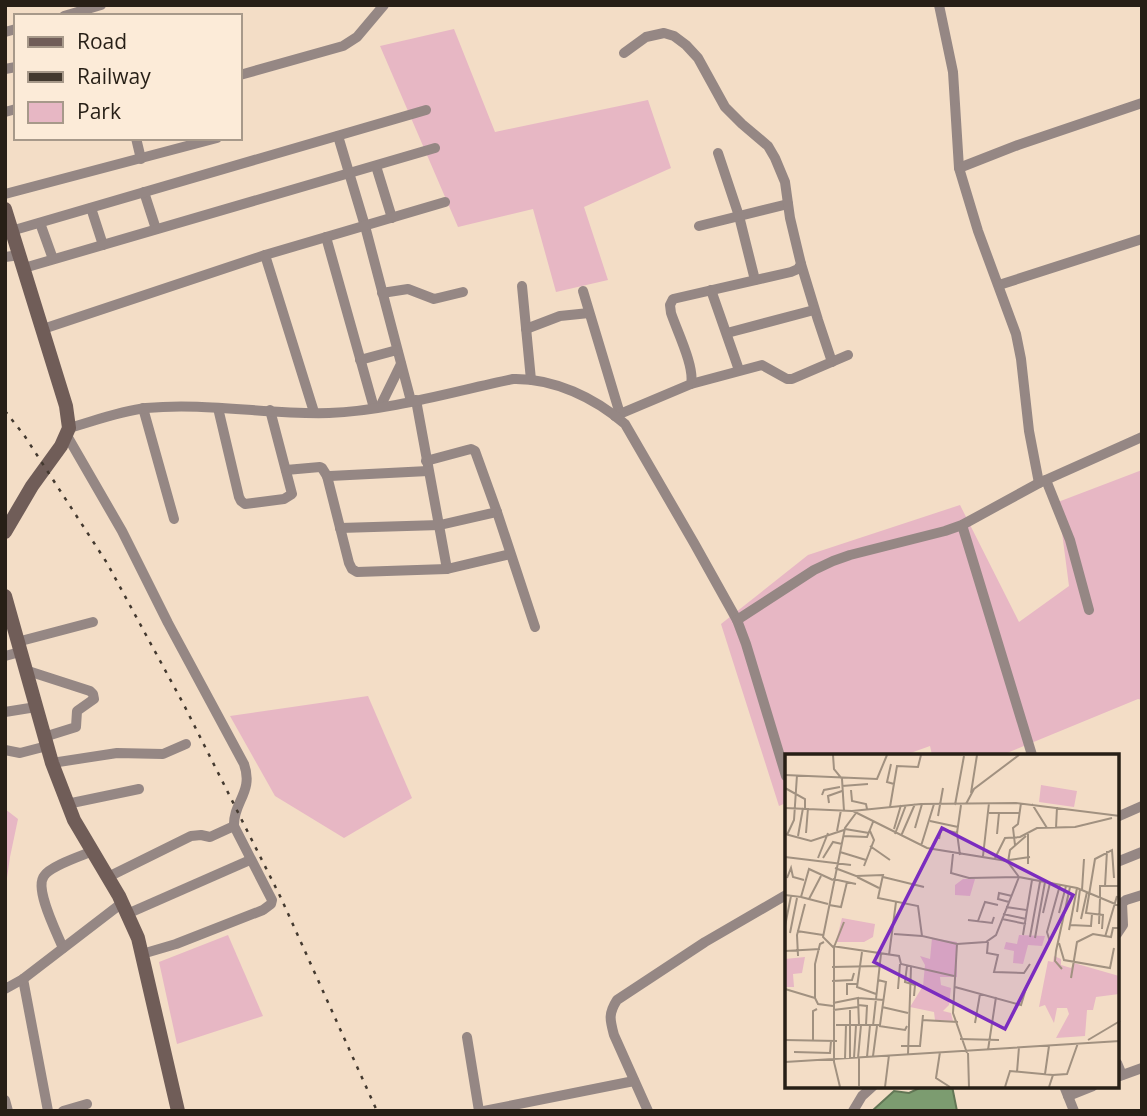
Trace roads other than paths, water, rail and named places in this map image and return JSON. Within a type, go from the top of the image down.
[{"type":"main road","points":[[5,209],[17,260],[43,329],[66,406],[65,436],[5,532]]},
{"type":"main road","points":[[5,596],[52,763],[67,804],[125,908],[138,938],[178,1111]]},
{"type":"street","points":[[242,74],[343,46],[358,37],[384,5]]},
{"type":"street","points":[[939,5],[953,72],[959,168],[978,231],[1016,334],[1029,431],[1042,481],[1070,540],[1089,610]]},
{"type":"street","points":[[71,14],[98,6]]},
{"type":"street","points":[[624,53],[646,37],[664,33],[674,36],[686,44],[698,58],[725,107],[768,146],[785,183],[801,264],[832,362]]},
{"type":"street","points":[[959,168],[1142,103]]},
{"type":"street","points":[[11,231],[426,110]]},
{"type":"street","points":[[338,136],[413,400],[447,569]]},
{"type":"street","points":[[136,140],[141,159]]},
{"type":"street","points":[[5,194],[210,140]]},
{"type":"street","points":[[17,260],[53,260],[435,148]]},
{"type":"street","points":[[718,153],[739,216],[755,280]]},
{"type":"street","points":[[376,166],[392,218]]},
{"type":"street","points":[[144,192],[156,229]]},
{"type":"street","points":[[43,329],[265,256],[445,202]]},
{"type":"street","points":[[699,226],[788,204]]},
{"type":"street","points":[[91,208],[103,245]]},
{"type":"street","points":[[40,223],[53,260]]},
{"type":"street","points":[[326,237],[360,360],[377,408]]},
{"type":"street","points":[[999,285],[1142,239]]},
{"type":"street","points":[[265,256],[314,412]]},
{"type":"street","points":[[691,383],[691,367],[671,313],[670,305],[673,299],[791,272],[801,264]]},
{"type":"street","points":[[522,286],[526,329],[523,379]]},
{"type":"street","points":[[382,293],[408,289],[435,299],[463,292]]},
{"type":"street","points":[[711,290],[740,370]]},
{"type":"street","points":[[583,291],[617,415]]},
{"type":"street","points":[[727,334],[814,310]]},
{"type":"street","points":[[526,329],[560,316],[589,313]]},
{"type":"street","points":[[360,360],[397,350]]},
{"type":"street","points":[[617,415],[691,383],[740,370],[762,365],[787,379],[792,379],[848,355]]},
{"type":"street","points":[[377,408],[401,364]]},
{"type":"street","points":[[142,954],[176,944],[268,907],[272,900],[234,826],[233,817],[247,784],[244,764],[112,512],[65,436],[143,408],[189,406],[340,412],[377,408],[523,379],[543,382],[606,408],[625,424],[737,620],[785,773]]},
{"type":"street","points":[[143,408],[174,519]]},
{"type":"street","points":[[218,408],[241,501],[245,504],[288,497],[292,494],[270,410]]},
{"type":"street","points":[[737,620],[814,570],[833,561],[861,551],[962,525],[1042,481],[1142,437]]},
{"type":"street","points":[[327,476],[428,466],[471,449],[475,452],[497,512],[535,627]]},
{"type":"street","points":[[286,470],[322,468],[327,476],[349,563],[357,572],[447,569],[510,554]]},
{"type":"street","points":[[340,528],[440,525],[497,512]]},
{"type":"street","points":[[962,525],[1032,754]]},
{"type":"street","points":[[5,656],[19,647],[93,622]]},
{"type":"street","points":[[5,750],[20,753],[76,727],[77,711],[94,699],[90,691],[25,670]]},
{"type":"street","points":[[5,712],[36,707]]},
{"type":"street","points":[[52,763],[117,753],[163,754],[186,744]]},
{"type":"street","points":[[67,804],[139,789]]},
{"type":"street","points":[[1119,814],[1142,806]]},
{"type":"street","points":[[108,877],[191,836],[211,836],[234,826]]},
{"type":"street","points":[[63,948],[42,894],[41,882],[49,870],[93,851]]},
{"type":"street","points":[[1119,861],[1142,852]]},
{"type":"street","points":[[5,989],[125,908],[250,860]]},
{"type":"street","points":[[1119,931],[1123,925],[1122,904],[1142,895]]},
{"type":"street","points":[[648,1111],[614,1035],[610,1011],[617,1000],[705,942],[785,896]]},
{"type":"street","points":[[23,979],[48,1111]]},
{"type":"street","points":[[467,1037],[482,1111],[634,1081]]},
{"type":"street","points":[[1120,1076],[1142,1068]]},
{"type":"street","points":[[852,1111],[871,1088]]},
{"type":"street","points":[[1066,1091],[1074,1111]]},
{"type":"street","points":[[5,1100],[8,1111]]},
{"type":"street","points":[[62,1111],[87,1104]]},
{"type":"railway","points":[[5,411],[24,435],[107,563],[184,705],[281,898],[377,1111]]}]
